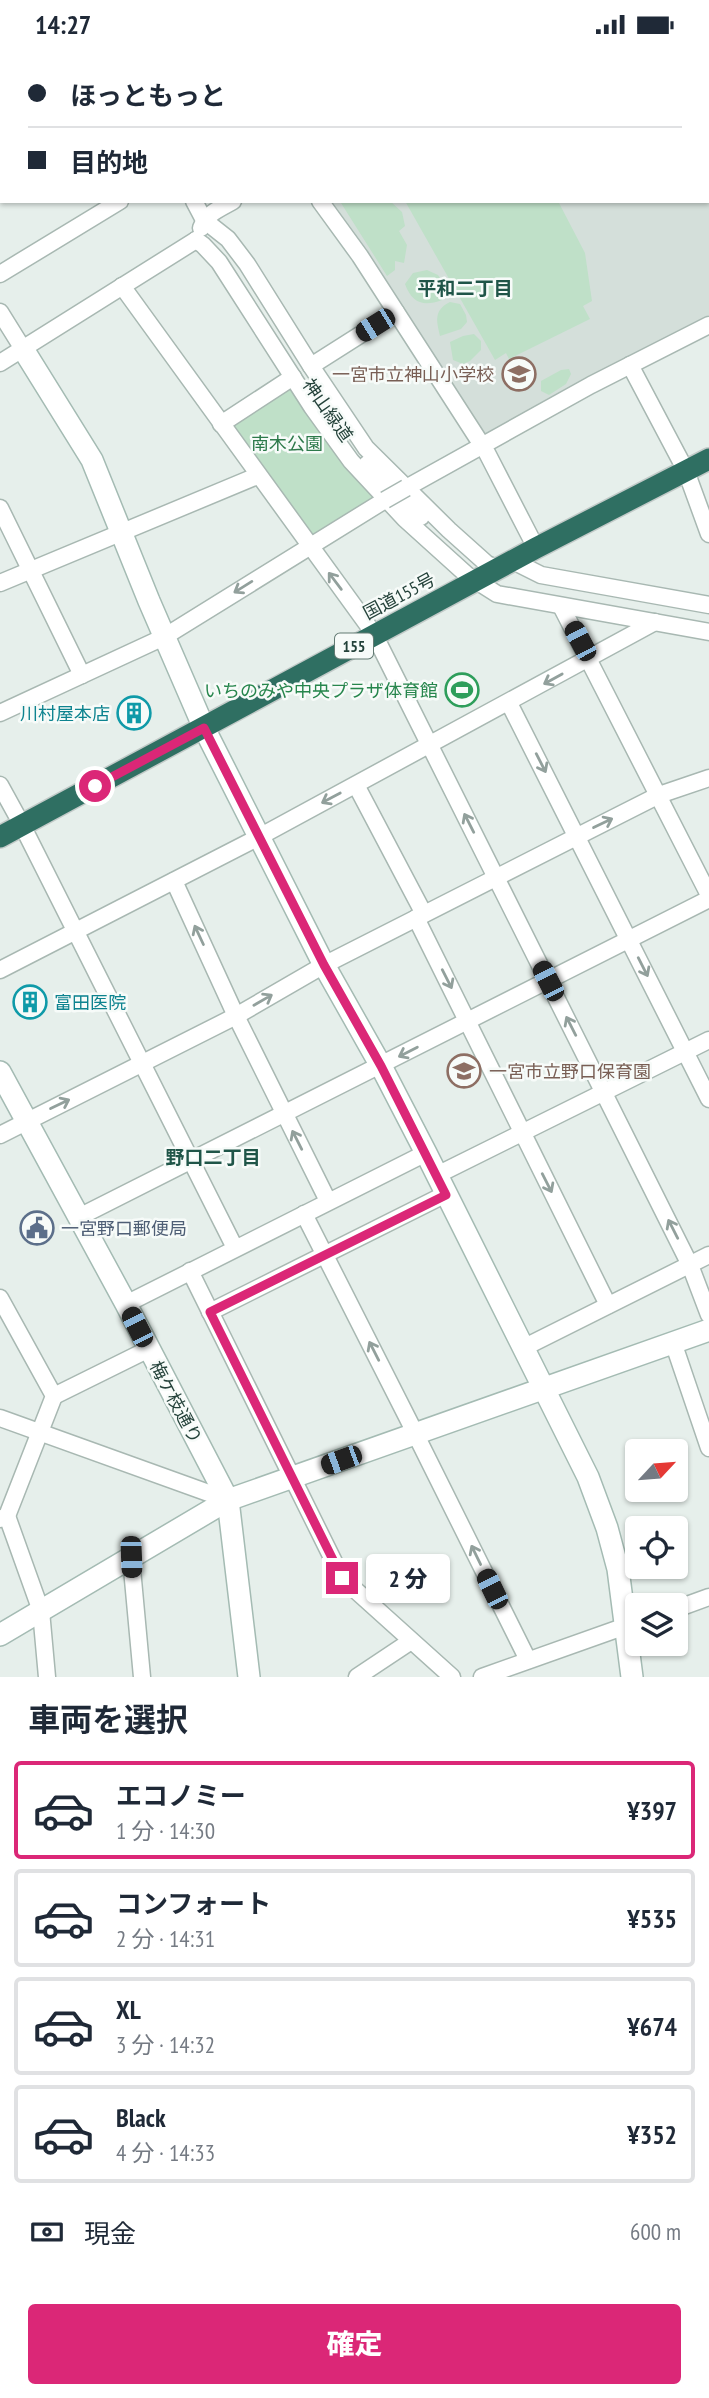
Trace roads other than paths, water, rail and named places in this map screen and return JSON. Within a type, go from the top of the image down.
[{"type":"highway","name":"国道155号","points":[[0,837],[374,635],[475,574],[506,565],[709,459]]},
{"type":"street","points":[[0,274],[117,203]]},
{"type":"street","points":[[195,203],[204,245],[219,262],[351,461],[384,500],[498,594],[709,632]]},
{"type":"street","points":[[0,363],[202,231],[211,213],[229,203]]},
{"type":"street","points":[[321,203],[360,255],[482,445],[536,548]]},
{"type":"street","points":[[202,231],[228,239],[247,264],[366,448],[487,564],[506,565],[541,575],[709,605]]},
{"type":"street","name":"神山緑道","points":[[202,231],[224,252],[347,439],[374,473],[475,574]]},
{"type":"street","points":[[121,286],[374,635],[690,1265],[709,1315]]},
{"type":"street","points":[[0,312],[92,460],[204,728],[324,965],[426,1153],[588,1477],[607,1528],[625,1599]]},
{"type":"street","points":[[311,366],[396,312]]},
{"type":"street","points":[[0,713],[164,637],[384,500],[630,365],[709,325]]},
{"type":"street","points":[[630,365],[686,471],[709,534]]},
{"type":"street","points":[[221,424],[293,377]]},
{"type":"street","points":[[0,583],[257,476]]},
{"type":"street","points":[[0,507],[82,675]]},
{"type":"street","points":[[79,1217],[285,1115],[709,897],[561,606]]},
{"type":"street","points":[[0,970],[259,837],[656,622]]},
{"type":"street","points":[[509,703],[709,1099]]},
{"type":"street","points":[[0,1135],[236,1016],[324,965],[496,877],[659,795],[709,778]]},
{"type":"street","points":[[0,785],[235,1248]]},
{"type":"street","points":[[356,785],[420,916],[467,1021],[608,1305]]},
{"type":"street","points":[[174,881],[236,1016],[328,1201]]},
{"type":"street","points":[[210,1312],[324,1255],[522,1134],[709,1040]]},
{"type":"street","name":"梅ケ枝通り","points":[[0,1072],[126,1304],[228,1500],[249,1677]]},
{"type":"street","points":[[126,1304],[426,1153]]},
{"type":"street","points":[[304,1214],[527,1660]]},
{"type":"street","points":[[523,1348],[709,1255]]},
{"type":"street","points":[[190,1271],[342,1578],[452,1677]]},
{"type":"street","points":[[0,1299],[54,1396]]},
{"type":"street","points":[[0,1635],[228,1500],[709,1330]]},
{"type":"street","points":[[673,1342],[709,1448]]},
{"type":"street","points":[[47,1677],[41,1611],[4,1518],[54,1396],[149,1349]]},
{"type":"street","points":[[0,1418],[228,1500]]},
{"type":"street","points":[[131,1557],[142,1677]]},
{"type":"street","points":[[688,1605],[709,1597]]},
{"type":"street","points":[[482,1677],[625,1626]]},
{"type":"street","points":[[356,1677],[411,1641]]},
{"type":"street","points":[[632,1656],[632,1677]]},
{"type":"place","name":"一宮市立神山小学校","points":[[519,374]]},
{"type":"place","name":"いちのみや中央プラザ体育館","points":[[462,690]]},
{"type":"place","name":"川村屋本店","points":[[134,713]]},
{"type":"place","name":"富田医院","points":[[30,1002]]},
{"type":"place","name":"一宮市立野口保育園","points":[[464,1071]]},
{"type":"place","name":"一宮野口郵便局","points":[[37,1228]]},
{"type":"district","name":"平和二丁目","points":[[465,288]]},
{"type":"district","name":"野口二丁目","points":[[213,1157]]},
{"type":"park label","name":"南木公園","points":[[287,443]]}]
